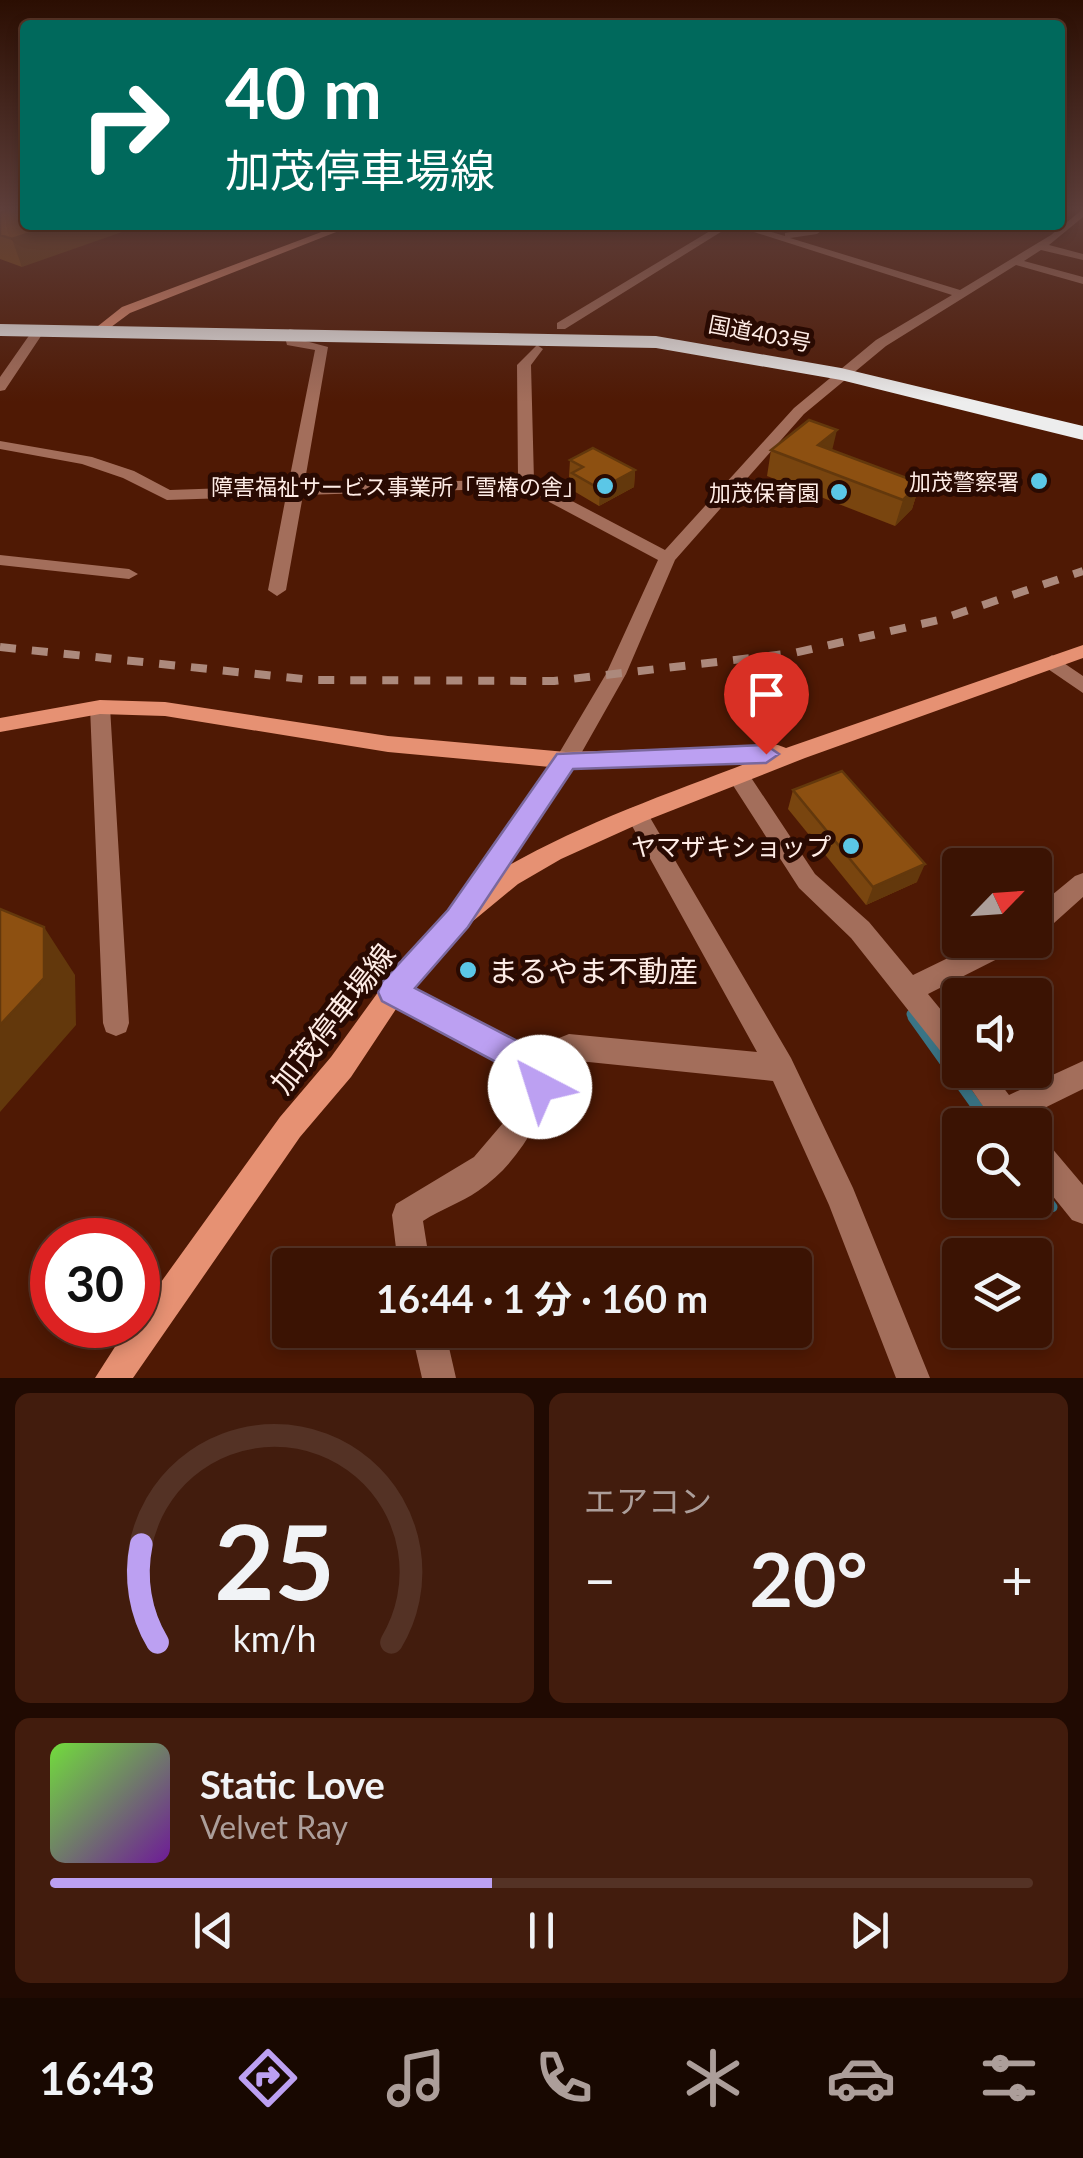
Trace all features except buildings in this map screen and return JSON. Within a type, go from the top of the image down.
[{"type":"highway","name":"国道403号","points":[[0,330],[637,341],[702,348],[840,374],[1083,432]]},
{"type":"street","points":[[99,330],[126,310],[222,273]]},
{"type":"street","points":[[561,326],[648,273]]},
{"type":"street","points":[[895,273],[958,293]]},
{"type":"street","points":[[458,918],[566,760],[616,674],[667,558],[799,410],[840,374],[992,273]]},
{"type":"street","points":[[1056,273],[1083,281]]},
{"type":"street","points":[[0,387],[40,330]]},
{"type":"street","points":[[277,590],[322,347],[292,342],[290,333]]},
{"type":"street","points":[[526,482],[524,365],[537,349]]},
{"type":"street","points":[[0,445],[85,459],[138,476],[167,494],[526,482],[667,558]]},
{"type":"street","points":[[0,560],[129,574]]},
{"type":"street","name":"加茂停車場線","points":[[112,1378],[290,1127],[341,1067],[393,992],[458,918],[510,877],[553,852],[638,815],[798,752],[1083,650]]},
{"type":"street","points":[[1052,662],[1083,686]]},
{"type":"street","points":[[100,707],[116,1024]]},
{"type":"street","points":[[0,725],[100,707],[165,709],[388,744],[566,760],[798,752]]},
{"type":"street","points":[[738,776],[807,882],[860,930],[942,1031]]},
{"type":"street","points":[[638,815],[781,1068],[842,1199],[913,1378]]},
{"type":"street","points":[[1052,909],[1083,883]]},
{"type":"street","points":[[910,989],[973,958]]},
{"type":"street","points":[[393,992],[541,1070],[543,1077],[508,1144],[481,1172],[419,1204],[406,1215],[411,1248]]},
{"type":"street","points":[[569,1048],[781,1068]]},
{"type":"street","points":[[1028,1108],[1083,1075]]},
{"type":"street","points":[[986,1088],[1001,1108]]},
{"type":"street","points":[[1052,1171],[1083,1208]]},
{"type":"street","points":[[432,1348],[439,1378]]},
{"type":"waterway","points":[[911,1014],[915,1019]]},
{"type":"waterway","points":[[913,1017],[978,1108]]},
{"type":"railway","points":[[0,647],[313,680],[554,681],[794,653],[939,620],[1083,571]]},
{"type":"place","name":"加茂警察署","points":[[1039,481]]},
{"type":"place","name":"障害福祉サービス事業所「雪椿の舎」","points":[[605,486]]},
{"type":"place","name":"加茂保育園","points":[[839,492]]},
{"type":"place","name":"ヤマザキショップ","points":[[851,846]]},
{"type":"place","name":"まるやま不動産","points":[[468,970]]},
{"type":"route","points":[[540,1087],[541,1070],[393,992],[458,918],[566,760],[766,754]]}]
